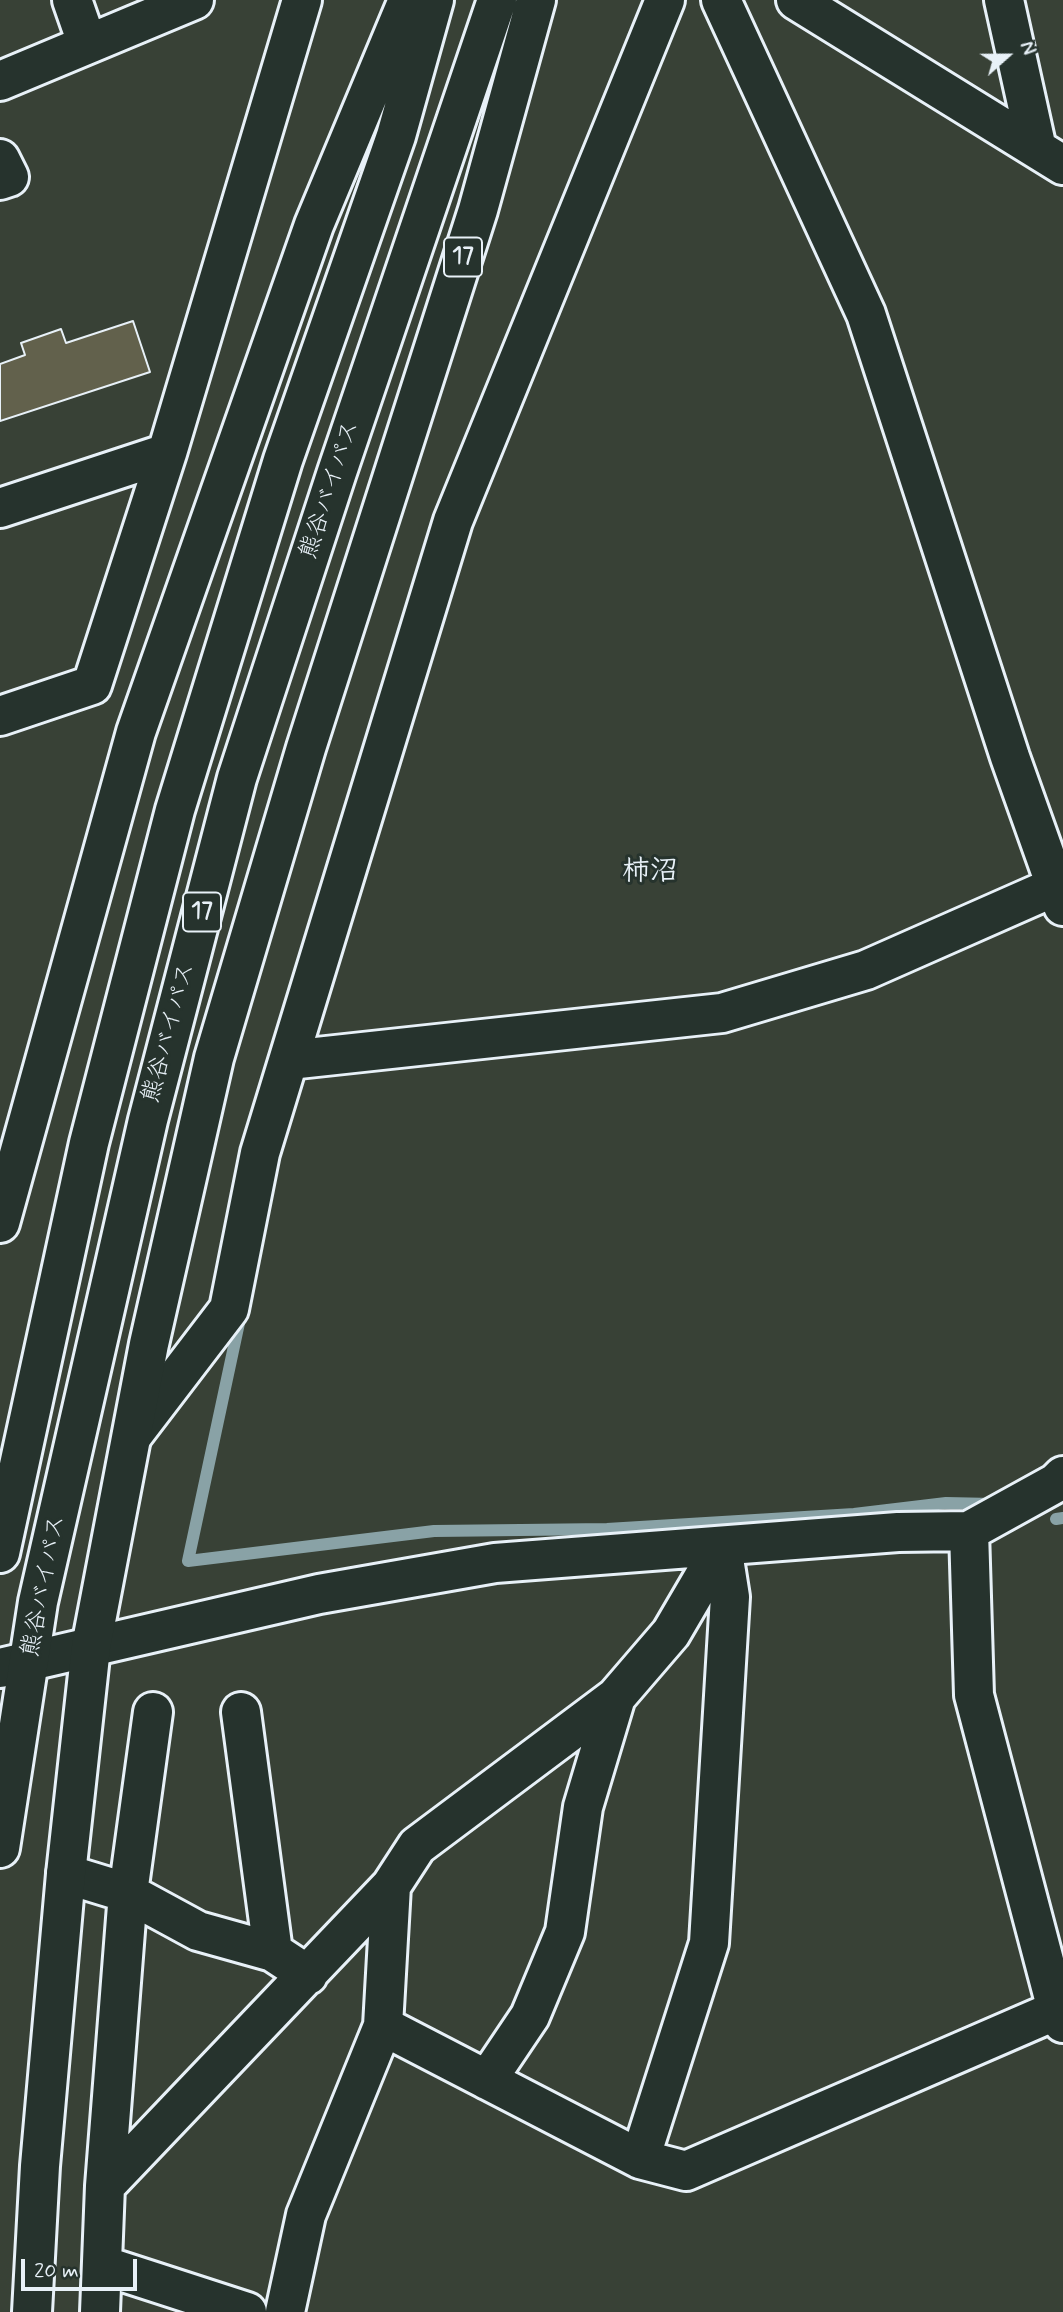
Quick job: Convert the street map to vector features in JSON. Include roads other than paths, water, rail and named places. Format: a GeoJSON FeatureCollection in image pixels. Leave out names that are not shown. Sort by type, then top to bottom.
{"type":"FeatureCollection","features":[{"type":"Feature","properties":{"kind":"main road"},"geometry":{"type":"LineString","coordinates":[[72,0],[87,43]]}},
{"type":"Feature","properties":{"kind":"main road"},"geometry":{"type":"LineString","coordinates":[[0,81],[194,0]]}},
{"type":"Feature","properties":{"kind":"main road"},"geometry":{"type":"LineString","coordinates":[[0,716],[92,685],[167,453],[302,0]]}},
{"type":"Feature","properties":{"kind":"main road"},"geometry":{"type":"LineString","coordinates":[[0,1223],[135,732],[314,225],[408,0]]}},
{"type":"Feature","properties":{"kind":"main road","name":"熊谷バイパス"},"geometry":{"type":"LineString","coordinates":[[0,1553],[89,1143],[175,810],[283,460],[396,136],[434,0]]}},
{"type":"Feature","properties":{"kind":"main road","name":"熊谷バイパス"},"geometry":{"type":"LineString","coordinates":[[0,1848],[15,1665],[38,1602],[145,1133],[237,778],[337,472],[497,0]]}},
{"type":"Feature","properties":{"kind":"main road","name":"17"},"geometry":{"type":"LineString","coordinates":[[32,2312],[40,2166],[66,1874],[91,1647],[149,1344],[214,1058],[306,748],[478,210],[536,0]]}},
{"type":"Feature","properties":{"kind":"main road"},"geometry":{"type":"LineString","coordinates":[[132,1436],[229,1309],[260,1153],[453,521],[665,0]]}},
{"type":"Feature","properties":{"kind":"main road"},"geometry":{"type":"LineString","coordinates":[[289,1060],[722,1013],[866,970],[1061,891],[1005,744],[866,314],[721,0]]}},
{"type":"Feature","properties":{"kind":"main road"},"geometry":{"type":"LineString","coordinates":[[796,0],[1056,160]]}},
{"type":"Feature","properties":{"kind":"main road"},"geometry":{"type":"LineString","coordinates":[[1004,0],[1056,160]]}},
{"type":"Feature","properties":{"kind":"main road"},"geometry":{"type":"LineString","coordinates":[[0,159],[9,177],[0,180]]}},
{"type":"Feature","properties":{"kind":"main road"},"geometry":{"type":"LineString","coordinates":[[0,508],[167,453]]}},
{"type":"Feature","properties":{"kind":"main road"},"geometry":{"type":"LineString","coordinates":[[15,1665],[319,1594],[495,1563],[898,1532],[969,1531],[1056,1483],[1063,1476]]}},
{"type":"Feature","properties":{"kind":"main road"},"geometry":{"type":"LineString","coordinates":[[383,2026],[640,2159],[686,2171],[1060,2016],[974,1695],[969,1531]]}},
{"type":"Feature","properties":{"kind":"main road"},"geometry":{"type":"LineString","coordinates":[[105,2186],[391,1886],[417,1846],[616,1696],[671,1633],[722,1546]]}},
{"type":"Feature","properties":{"kind":"main road"},"geometry":{"type":"LineString","coordinates":[[640,2159],[709,1942],[730,1597],[722,1546]]}},
{"type":"Feature","properties":{"kind":"main road"},"geometry":{"type":"LineString","coordinates":[[487,2080],[530,2015],[565,1932],[583,1807],[616,1696]]}},
{"type":"Feature","properties":{"kind":"main road"},"geometry":{"type":"LineString","coordinates":[[100,2312],[105,2186],[128,1893],[153,1712]]}},
{"type":"Feature","properties":{"kind":"main road"},"geometry":{"type":"LineString","coordinates":[[241,1712],[273,1952]]}},
{"type":"Feature","properties":{"kind":"main road"},"geometry":{"type":"LineString","coordinates":[[66,1874],[128,1893],[198,1931],[273,1952],[307,1975]]}},
{"type":"Feature","properties":{"kind":"main road"},"geometry":{"type":"LineString","coordinates":[[285,2312],[306,2215],[383,2026],[391,1886]]}},
{"type":"Feature","properties":{"kind":"main road"},"geometry":{"type":"LineString","coordinates":[[102,2266],[247,2312]]}},
{"type":"Feature","properties":{"kind":"waterway"},"geometry":{"type":"LineString","coordinates":[[239,1323],[188,1561],[434,1531],[607,1529],[854,1514],[946,1503],[993,1504]]}},
{"type":"Feature","properties":{"kind":"waterway"},"geometry":{"type":"LineString","coordinates":[[1056,1519],[1063,1518]]}},
{"type":"Feature","properties":{"kind":"district","name":"柿沼"},"geometry":{"type":"Point","coordinates":[650,873]}}]}
